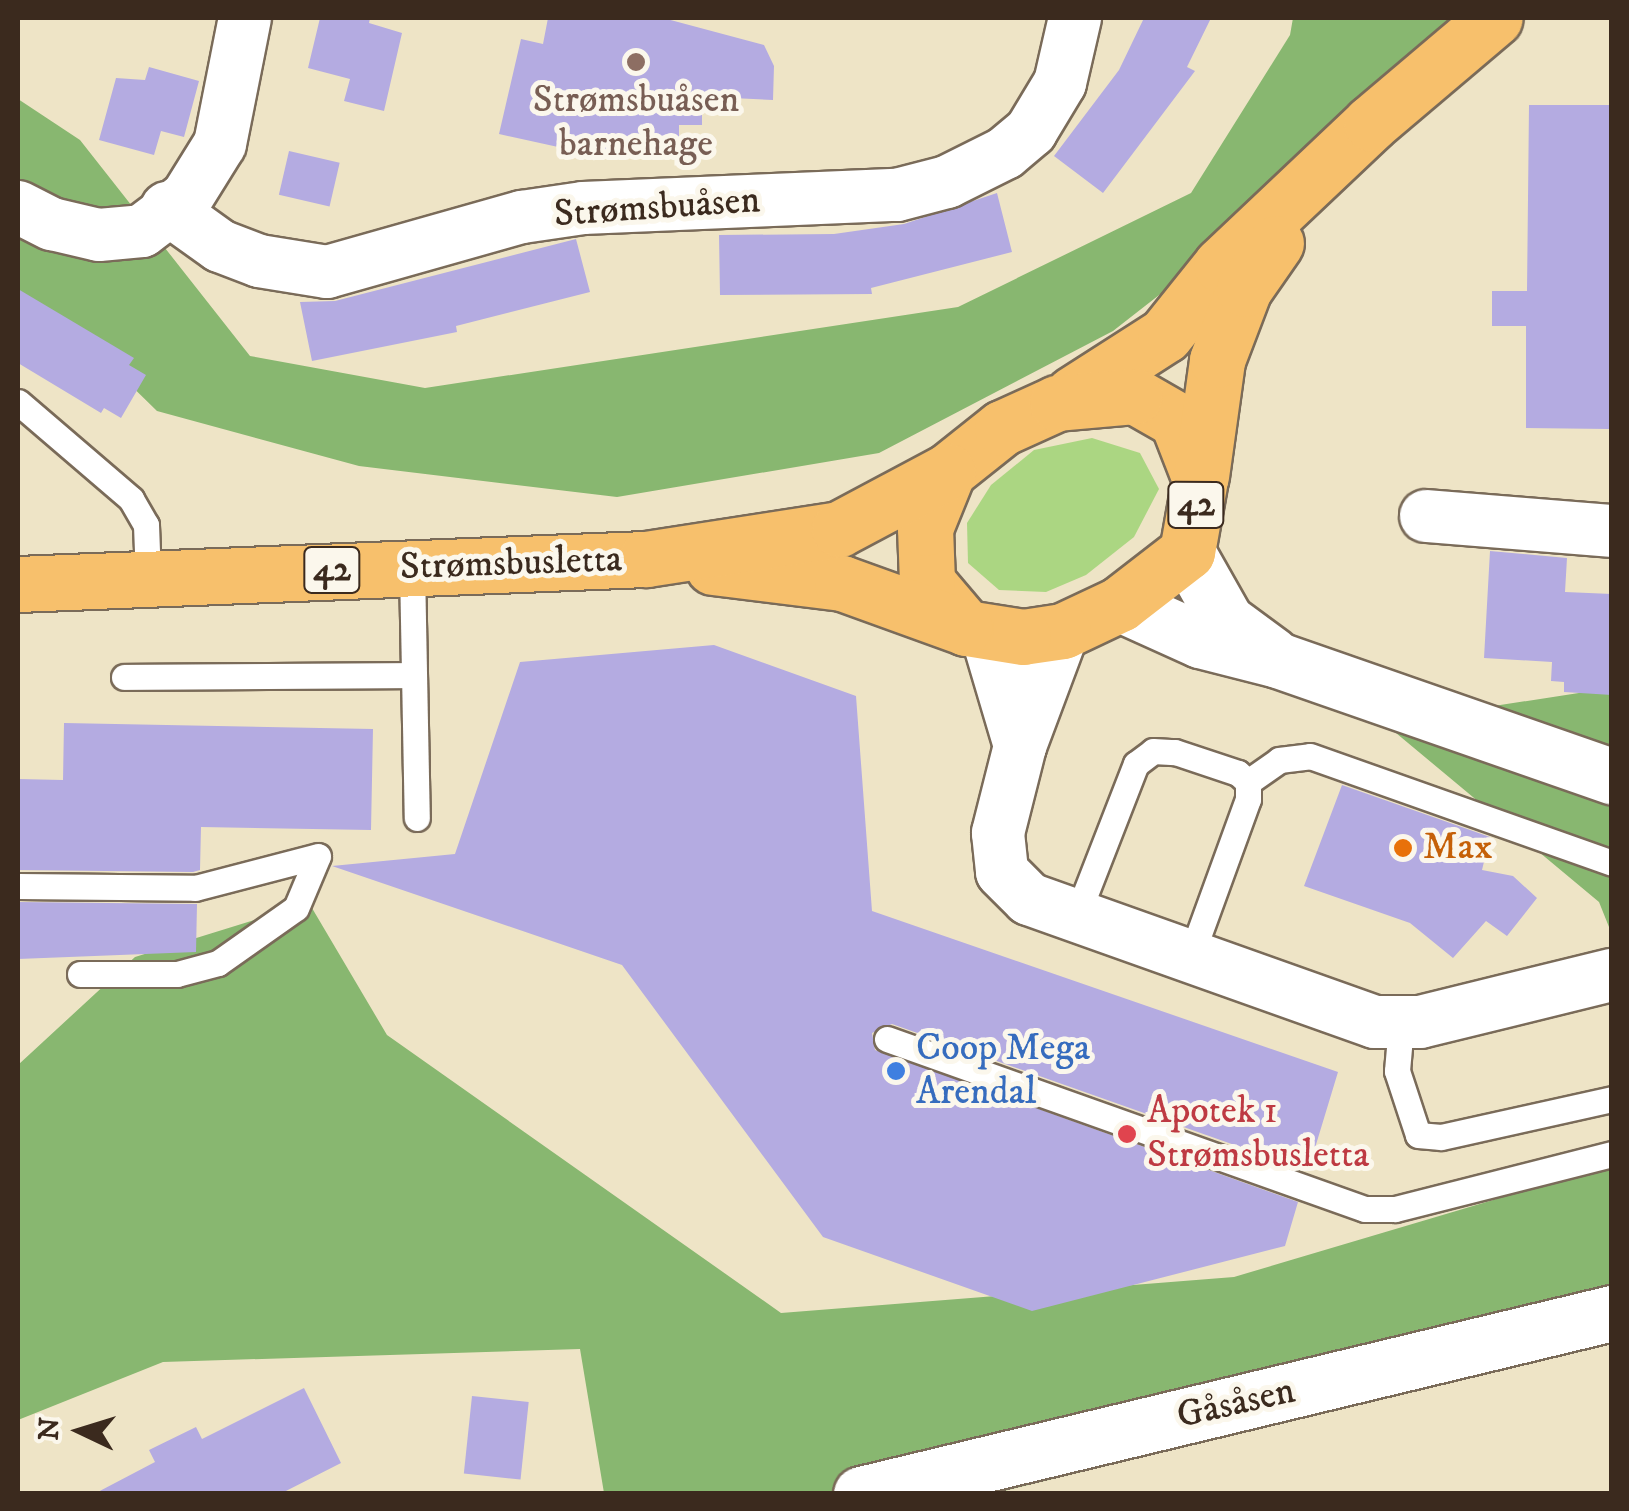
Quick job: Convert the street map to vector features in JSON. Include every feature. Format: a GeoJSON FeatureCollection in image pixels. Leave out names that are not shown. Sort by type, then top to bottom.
{"type":"FeatureCollection","features":[{"type":"Feature","properties":{"kind":"main road","name":"42"},"geometry":{"type":"LineString","coordinates":[[948,470],[1002,428],[1057,403],[1165,335],[1221,265],[1496,18]]}},
{"type":"Feature","properties":{"kind":"main road","name":"42"},"geometry":{"type":"LineString","coordinates":[[976,629],[1024,637],[1063,631],[1120,604],[1187,552],[1217,360],[1244,289],[1330,164]]}},
{"type":"Feature","properties":{"kind":"main road","name":"42"},"geometry":{"type":"LineString","coordinates":[[1057,403],[1136,396],[1177,420],[1200,480]]}},
{"type":"Feature","properties":{"kind":"main road","name":"Strømsbusletta"},"geometry":{"type":"LineString","coordinates":[[18,584],[646,559],[839,529],[948,470]]}},
{"type":"Feature","properties":{"kind":"main road"},"geometry":{"type":"LineString","coordinates":[[948,470],[925,528],[927,582],[976,629]]}},
{"type":"Feature","properties":{"kind":"main road","name":"Strømsbusletta"},"geometry":{"type":"LineString","coordinates":[[646,559],[842,582],[976,629]]}},
{"type":"Feature","properties":{"kind":"street"},"geometry":{"type":"LineString","coordinates":[[18,207],[52,224],[99,235],[142,231],[167,208],[187,197],[220,144],[245,18]]}},
{"type":"Feature","properties":{"kind":"street","name":"Strømsbuåsen"},"geometry":{"type":"LineString","coordinates":[[167,208],[220,246],[259,261],[327,272],[522,217],[583,208],[897,195],[947,182],[1005,153],[1030,131],[1060,83],[1075,18]]}},
{"type":"Feature","properties":{"kind":"street"},"geometry":{"type":"LineString","coordinates":[[1426,516],[1612,531]]}},
{"type":"Feature","properties":{"kind":"street"},"geometry":{"type":"LineString","coordinates":[[1187,552],[1226,621],[1278,660]]}},
{"type":"Feature","properties":{"kind":"street"},"geometry":{"type":"LineString","coordinates":[[1120,604],[1200,640],[1278,660],[1612,776]]}},
{"type":"Feature","properties":{"kind":"street"},"geometry":{"type":"LineString","coordinates":[[976,629],[1020,746]]}},
{"type":"Feature","properties":{"kind":"street"},"geometry":{"type":"LineString","coordinates":[[1063,631],[1020,746],[998,833],[1002,872],[1030,899],[1350,1016],[1401,1025],[1612,975]]}},
{"type":"Feature","properties":{"kind":"street","name":"Gåsåsen"},"geometry":{"type":"LineString","coordinates":[[861,1494],[1612,1313]]}},
{"type":"Feature","properties":{"kind":"lane"},"geometry":{"type":"LineString","coordinates":[[18,402],[130,499],[146,525],[148,576]]}},
{"type":"Feature","properties":{"kind":"lane"},"geometry":{"type":"LineString","coordinates":[[412,568],[418,818]]}},
{"type":"Feature","properties":{"kind":"lane"},"geometry":{"type":"LineString","coordinates":[[124,677],[412,674]]}},
{"type":"Feature","properties":{"kind":"lane"},"geometry":{"type":"LineString","coordinates":[[1077,915],[1136,764],[1152,751],[1174,752],[1248,782]]}},
{"type":"Feature","properties":{"kind":"lane"},"geometry":{"type":"LineString","coordinates":[[1248,782],[1279,760],[1310,756],[1612,863]]}},
{"type":"Feature","properties":{"kind":"lane"},"geometry":{"type":"LineString","coordinates":[[1191,956],[1248,799],[1248,782]]}},
{"type":"Feature","properties":{"kind":"lane"},"geometry":{"type":"LineString","coordinates":[[18,886],[195,888],[318,856],[296,908],[218,963],[177,974],[80,974]]}},
{"type":"Feature","properties":{"kind":"lane"},"geometry":{"type":"LineString","coordinates":[[1401,1025],[1398,1071],[1418,1135],[1441,1137],[1612,1099]]}},
{"type":"Feature","properties":{"kind":"lane"},"geometry":{"type":"LineString","coordinates":[[887,1039],[1365,1209],[1394,1210],[1612,1154]]}},
{"type":"Feature","properties":{"kind":"green space"},"geometry":{"type":"Polygon","coordinates":[[[1293,18],[1469,18],[1323,167],[1113,331],[879,453],[617,497],[359,466],[157,411],[112,367],[18,318],[18,99],[80,140],[250,356],[425,388],[958,307],[1191,193],[1290,35],[1293,18]]]}},
{"type":"Feature","properties":{"kind":"green space"},"geometry":{"type":"Polygon","coordinates":[[[1092,438],[1140,453],[1159,489],[1134,537],[1086,575],[1046,592],[999,590],[968,563],[967,523],[991,485],[1034,450],[1092,438]]]}},
{"type":"Feature","properties":{"kind":"green space"},"geometry":{"type":"Polygon","coordinates":[[[1611,688],[1611,932],[1599,902],[1384,723],[1611,688]]]}},
{"type":"Feature","properties":{"kind":"green space"},"geometry":{"type":"Polygon","coordinates":[[[309,903],[387,1035],[781,1313],[1234,1277],[1611,1165],[1611,1342],[996,1493],[604,1493],[580,1349],[163,1362],[18,1420],[18,1065],[135,957],[309,903]]]}},
{"type":"Feature","properties":{"kind":"building"},"geometry":{"type":"Polygon","coordinates":[[[320,18],[370,18],[369,23],[402,33],[384,111],[344,101],[350,79],[308,68],[320,18]]]}},
{"type":"Feature","properties":{"kind":"building"},"geometry":{"type":"Polygon","coordinates":[[[548,18],[663,18],[764,45],[774,66],[773,100],[732,98],[728,113],[702,112],[702,125],[679,125],[679,149],[591,149],[590,154],[499,134],[521,39],[543,44],[548,18]]]}},
{"type":"Feature","properties":{"kind":"building"},"geometry":{"type":"Polygon","coordinates":[[[1144,18],[1211,18],[1187,67],[1195,71],[1103,193],[1054,156],[1119,70],[1144,18]]]}},
{"type":"Feature","properties":{"kind":"building"},"geometry":{"type":"Polygon","coordinates":[[[149,67],[199,81],[184,137],[161,131],[154,155],[99,140],[116,78],[145,80],[149,67]]]}},
{"type":"Feature","properties":{"kind":"building"},"geometry":{"type":"Polygon","coordinates":[[[1529,105],[1612,105],[1609,429],[1526,428],[1526,326],[1492,326],[1492,291],[1527,291],[1529,105]]]}},
{"type":"Feature","properties":{"kind":"building"},"geometry":{"type":"Polygon","coordinates":[[[289,151],[340,163],[330,207],[279,195],[289,151]]]}},
{"type":"Feature","properties":{"kind":"building"},"geometry":{"type":"Polygon","coordinates":[[[997,193],[1012,252],[871,288],[872,294],[720,295],[719,235],[834,234],[904,224],[997,193]]]}},
{"type":"Feature","properties":{"kind":"building"},"geometry":{"type":"Polygon","coordinates":[[[576,239],[590,292],[456,326],[457,332],[312,361],[300,302],[335,301],[576,239]]]}},
{"type":"Feature","properties":{"kind":"building"},"geometry":{"type":"Polygon","coordinates":[[[18,289],[134,358],[129,365],[146,375],[121,418],[104,408],[101,413],[18,363],[18,289]]]}},
{"type":"Feature","properties":{"kind":"building"},"geometry":{"type":"Polygon","coordinates":[[[1490,551],[1567,558],[1565,592],[1612,594],[1612,695],[1564,692],[1564,682],[1551,681],[1552,662],[1484,658],[1490,551]]]}},
{"type":"Feature","properties":{"kind":"building"},"geometry":{"type":"Polygon","coordinates":[[[714,645],[856,696],[872,911],[1338,1072],[1308,1171],[892,1024],[872,1033],[875,1050],[1298,1202],[1285,1246],[1032,1311],[823,1237],[622,965],[332,866],[455,854],[520,662],[714,645]]]}},
{"type":"Feature","properties":{"kind":"building"},"geometry":{"type":"Polygon","coordinates":[[[64,723],[373,729],[371,830],[201,827],[200,870],[193,872],[18,870],[18,779],[63,780],[64,723]]]}},
{"type":"Feature","properties":{"kind":"building","name":"Max"},"geometry":{"type":"Polygon","coordinates":[[[1342,785],[1490,837],[1482,870],[1513,876],[1537,898],[1507,936],[1486,921],[1453,958],[1410,923],[1304,886],[1342,785]]]}},
{"type":"Feature","properties":{"kind":"building"},"geometry":{"type":"Polygon","coordinates":[[[18,902],[197,904],[196,952],[18,959],[18,902]]]}},
{"type":"Feature","properties":{"kind":"building"},"geometry":{"type":"Polygon","coordinates":[[[304,1388],[341,1463],[280,1494],[94,1494],[155,1462],[149,1450],[196,1427],[202,1439],[304,1388]]]}},
{"type":"Feature","properties":{"kind":"building"},"geometry":{"type":"Polygon","coordinates":[[[472,1396],[529,1402],[521,1480],[464,1474],[472,1396]]]}},
{"type":"Feature","properties":{"kind":"place","name":"Strømsbuåsen barnehage"},"geometry":{"type":"Point","coordinates":[636,62]}},
{"type":"Feature","properties":{"kind":"place","name":"Max"},"geometry":{"type":"Point","coordinates":[1403,848]}},
{"type":"Feature","properties":{"kind":"place","name":"Coop Mega Arendal"},"geometry":{"type":"Point","coordinates":[896,1071]}},
{"type":"Feature","properties":{"kind":"place","name":"Apotek 1 Strømsbusletta"},"geometry":{"type":"Point","coordinates":[1127,1134]}}]}
